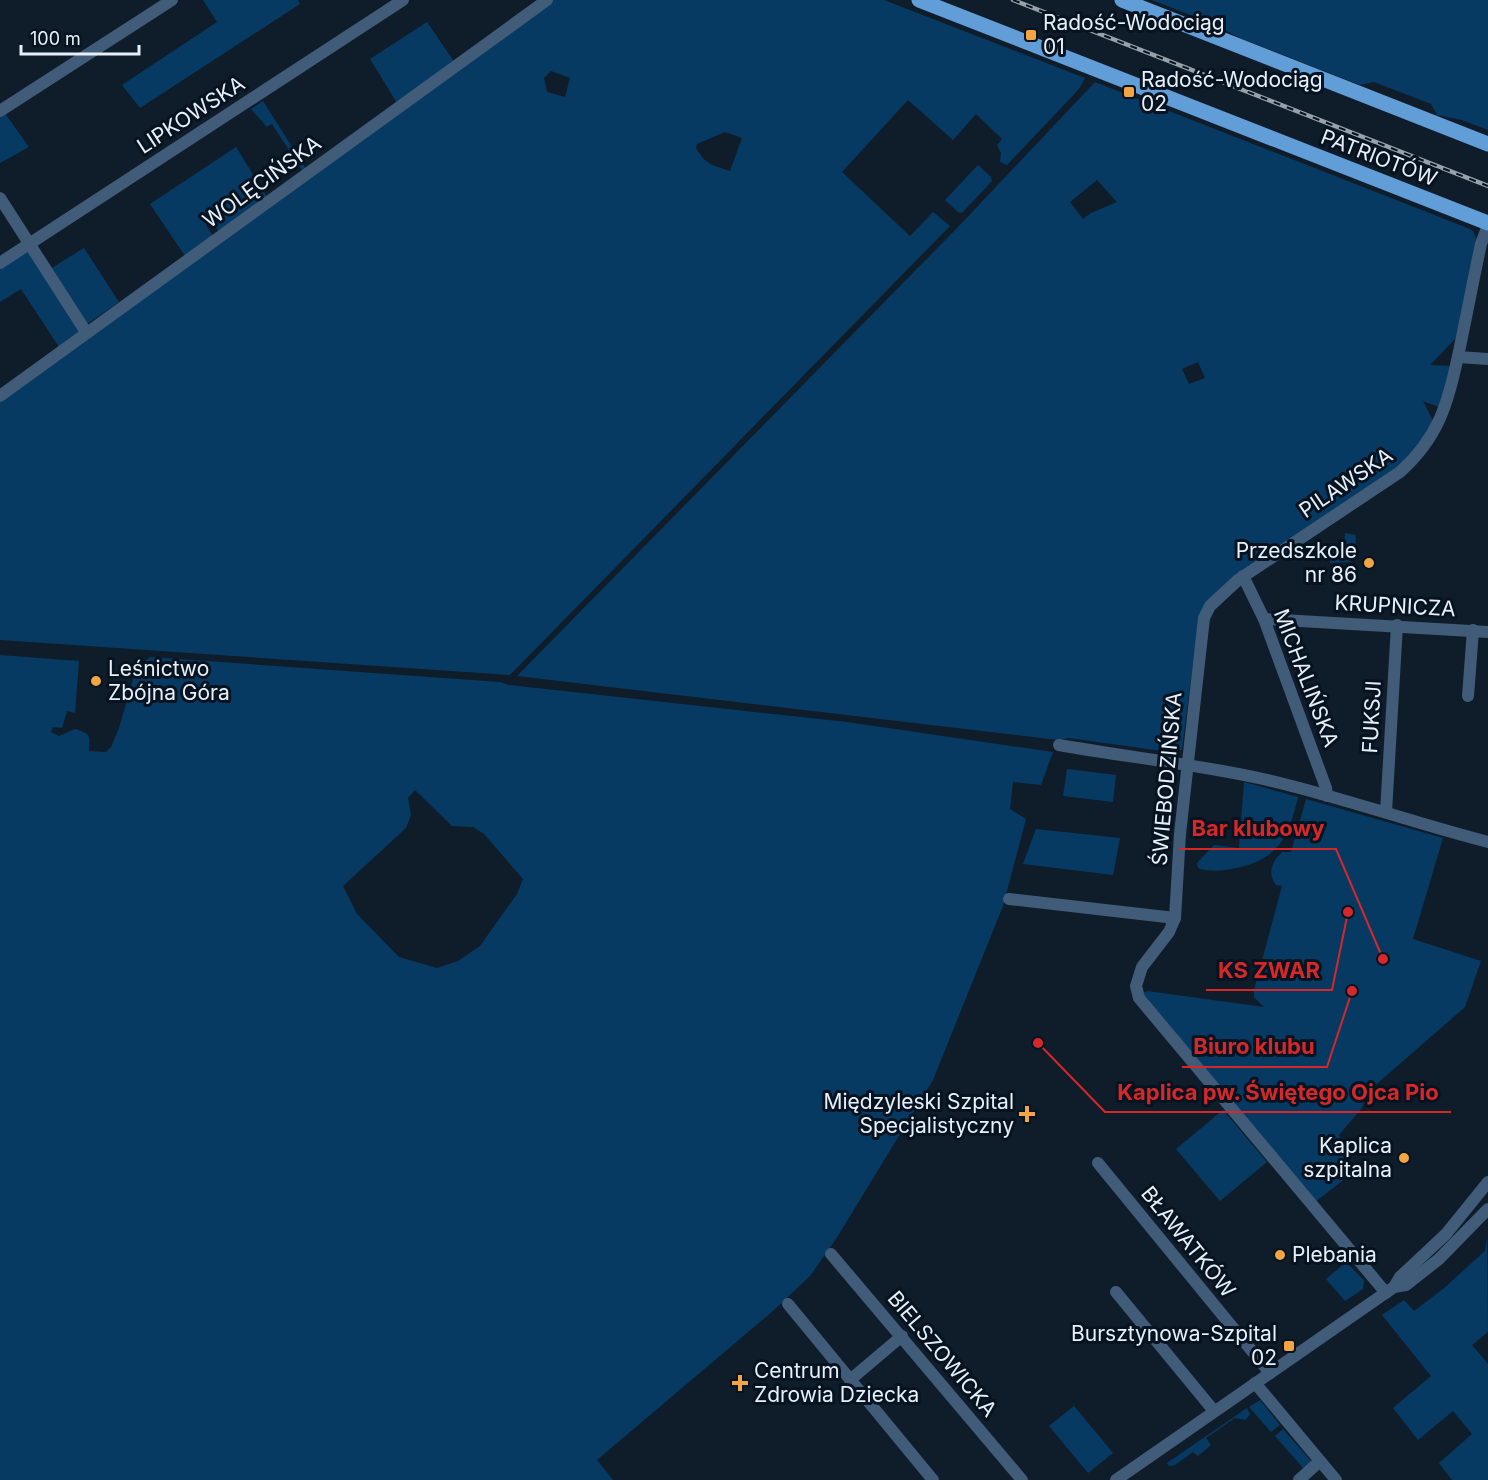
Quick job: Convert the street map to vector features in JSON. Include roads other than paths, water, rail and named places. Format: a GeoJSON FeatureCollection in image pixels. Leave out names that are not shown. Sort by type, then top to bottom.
{"type":"FeatureCollection","features":[{"type":"Feature","properties":{"kind":"main road","name":"PATRIOTÓW"},"geometry":{"type":"LineString","coordinates":[[919,0],[1488,224]]}},
{"type":"Feature","properties":{"kind":"main road"},"geometry":{"type":"LineString","coordinates":[[1130,2],[1488,144]]}},
{"type":"Feature","properties":{"kind":"street"},"geometry":{"type":"LineString","coordinates":[[0,111],[172,0]]}},
{"type":"Feature","properties":{"kind":"street","name":"LIPKOWSKA"},"geometry":{"type":"LineString","coordinates":[[0,263],[404,0]]}},
{"type":"Feature","properties":{"kind":"street","name":"WOLĘCIŃSKA"},"geometry":{"type":"LineString","coordinates":[[0,396],[547,0]]}},
{"type":"Feature","properties":{"kind":"street"},"geometry":{"type":"LineString","coordinates":[[0,198],[86,332]]}},
{"type":"Feature","properties":{"kind":"street","name":"PILAWSKA"},"geometry":{"type":"LineString","coordinates":[[1244,576],[1381,487],[1409,464],[1429,439],[1440,420],[1453,383],[1481,244],[1488,224]]}},
{"type":"Feature","properties":{"kind":"street"},"geometry":{"type":"LineString","coordinates":[[1458,357],[1488,359]]}},
{"type":"Feature","properties":{"kind":"street","name":"MICHALIŃSKA"},"geometry":{"type":"LineString","coordinates":[[1244,576],[1264,619],[1327,796]]}},
{"type":"Feature","properties":{"kind":"street","name":"ŚWIEBODZIŃSKA"},"geometry":{"type":"LineString","coordinates":[[1244,576],[1222,593],[1205,613],[1180,834],[1175,918],[1169,932],[1142,967],[1136,982],[1136,990],[1139,998],[1179,1046],[1390,1290]]}},
{"type":"Feature","properties":{"kind":"street","name":"KRUPNICZA"},"geometry":{"type":"LineString","coordinates":[[1264,619],[1488,632]]}},
{"type":"Feature","properties":{"kind":"street","name":"FUKSJI"},"geometry":{"type":"LineString","coordinates":[[1386,812],[1397,625]]}},
{"type":"Feature","properties":{"kind":"street"},"geometry":{"type":"LineString","coordinates":[[1468,696],[1473,630]]}},
{"type":"Feature","properties":{"kind":"street"},"geometry":{"type":"LineString","coordinates":[[1059,745],[1187,764],[1264,780],[1488,842]]}},
{"type":"Feature","properties":{"kind":"street"},"geometry":{"type":"LineString","coordinates":[[1010,899],[1175,918]]}},
{"type":"Feature","properties":{"kind":"street","name":"BŁAWATKÓW"},"geometry":{"type":"LineString","coordinates":[[1098,1163],[1270,1373]]}},
{"type":"Feature","properties":{"kind":"street"},"geometry":{"type":"LineString","coordinates":[[1390,1290],[1400,1277],[1446,1234],[1488,1182]]}},
{"type":"Feature","properties":{"kind":"street"},"geometry":{"type":"LineString","coordinates":[[1116,1480],[1390,1290],[1406,1285],[1439,1259],[1488,1209]]}},
{"type":"Feature","properties":{"kind":"street","name":"BIELSZOWICKA"},"geometry":{"type":"LineString","coordinates":[[831,1254],[1022,1480]]}},
{"type":"Feature","properties":{"kind":"street"},"geometry":{"type":"LineString","coordinates":[[1116,1292],[1214,1411]]}},
{"type":"Feature","properties":{"kind":"street"},"geometry":{"type":"LineString","coordinates":[[788,1304],[933,1480]]}},
{"type":"Feature","properties":{"kind":"street"},"geometry":{"type":"LineString","coordinates":[[850,1380],[902,1336]]}},
{"type":"Feature","properties":{"kind":"street"},"geometry":{"type":"LineString","coordinates":[[1255,1383],[1336,1480]]}},
{"type":"Feature","properties":{"kind":"street"},"geometry":{"type":"LineString","coordinates":[[1299,1480],[1320,1461]]}},
{"type":"Feature","properties":{"kind":"railway"},"geometry":{"type":"LineString","coordinates":[[1013,0],[1488,186]]}},
{"type":"Feature","properties":{"kind":"place","name":"Radość-Wodociąg 01"},"geometry":{"type":"Point","coordinates":[1031,35]}},
{"type":"Feature","properties":{"kind":"place","name":"Radość-Wodociąg 02"},"geometry":{"type":"Point","coordinates":[1129,92]}},
{"type":"Feature","properties":{"kind":"place","name":"Przedszkole nr 86"},"geometry":{"type":"Point","coordinates":[1369,563]}},
{"type":"Feature","properties":{"kind":"place","name":"Leśnictwo Zbójna Góra"},"geometry":{"type":"Point","coordinates":[96,681]}},
{"type":"Feature","properties":{"kind":"place","name":"KS ZWAR"},"geometry":{"type":"Point","coordinates":[1348,912]}},
{"type":"Feature","properties":{"kind":"place","name":"Bar klubowy"},"geometry":{"type":"Point","coordinates":[1383,959]}},
{"type":"Feature","properties":{"kind":"place","name":"Biuro klubu"},"geometry":{"type":"Point","coordinates":[1352,991]}},
{"type":"Feature","properties":{"kind":"place","name":"Kaplica pw. Świętego Ojca Pio"},"geometry":{"type":"Point","coordinates":[1038,1043]}},
{"type":"Feature","properties":{"kind":"place","name":"Międzyleski Szpital Specjalistyczny"},"geometry":{"type":"Point","coordinates":[1027,1114]}},
{"type":"Feature","properties":{"kind":"place","name":"Kaplica szpitalna"},"geometry":{"type":"Point","coordinates":[1404,1158]}},
{"type":"Feature","properties":{"kind":"place","name":"Plebania"},"geometry":{"type":"Point","coordinates":[1280,1255]}},
{"type":"Feature","properties":{"kind":"place","name":"Bursztynowa-Szpital 02"},"geometry":{"type":"Point","coordinates":[1289,1346]}},
{"type":"Feature","properties":{"kind":"place","name":"Centrum Zdrowia Dziecka"},"geometry":{"type":"Point","coordinates":[740,1383]}}]}
